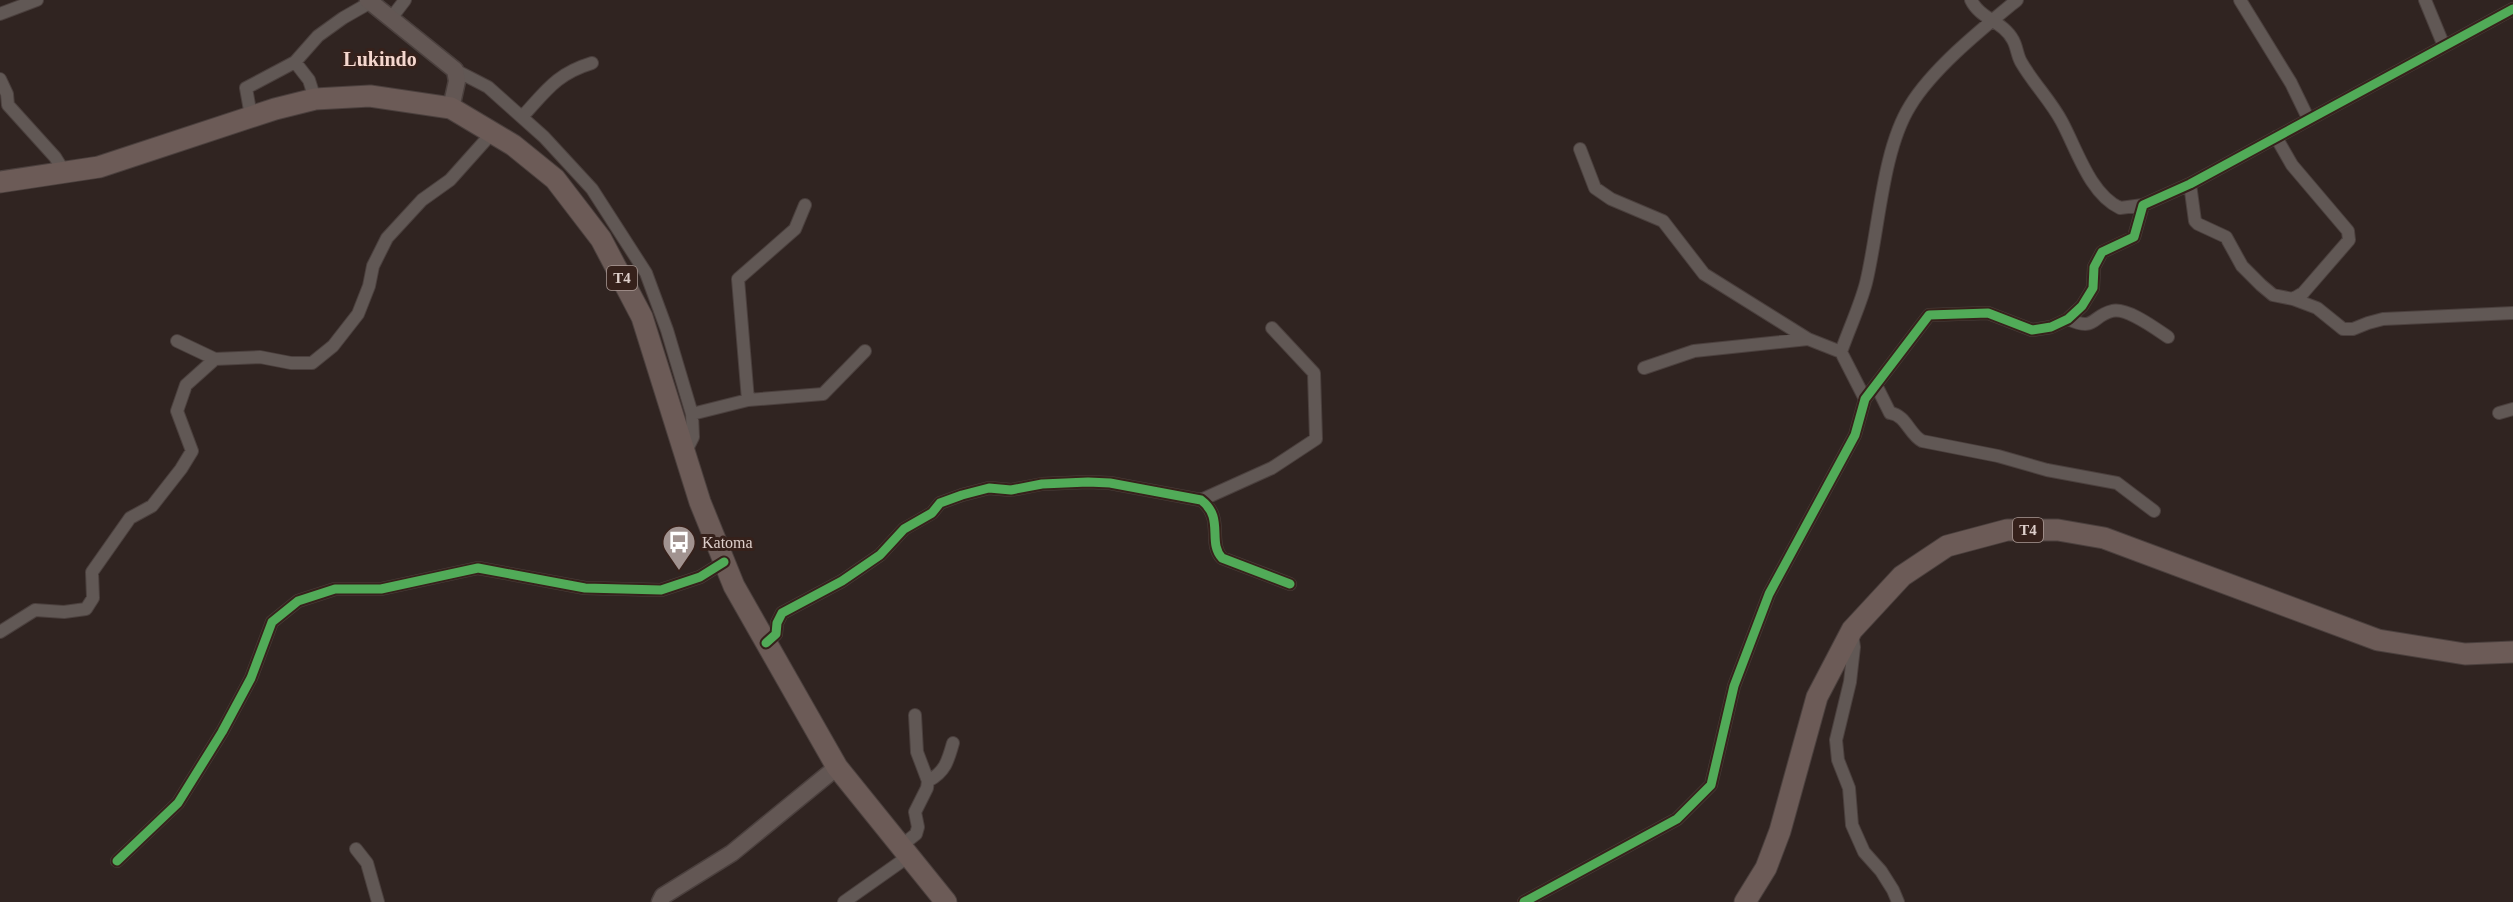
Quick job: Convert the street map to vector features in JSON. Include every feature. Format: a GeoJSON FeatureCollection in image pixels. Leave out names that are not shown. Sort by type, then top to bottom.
{"type":"FeatureCollection","features":[{"type":"Feature","properties":{"kind":"highway","name":"T4"},"geometry":{"type":"LineString","coordinates":[[0,182],[99,166],[315,99],[370,96],[452,108],[513,145],[555,179],[601,239],[642,317],[700,502],[734,586],[837,767],[946,902]]}},
{"type":"Feature","properties":{"kind":"highway","name":"T4"},"geometry":{"type":"LineString","coordinates":[[1745,902],[1766,868],[1780,831],[1817,697],[1852,630],[1902,576],[1947,546],[2007,530],[2058,530],[2104,538],[2378,640],[2465,654],[2513,652]]}},
{"type":"Feature","properties":{"kind":"street"},"geometry":{"type":"LineString","coordinates":[[0,14],[37,0]]}},
{"type":"Feature","properties":{"kind":"street"},"geometry":{"type":"LineString","coordinates":[[392,17],[405,0]]}},
{"type":"Feature","properties":{"kind":"street"},"geometry":{"type":"LineString","coordinates":[[1971,0],[1980,13],[1994,19],[2013,39],[2020,61],[2052,104],[2072,146],[2101,194],[2120,208],[2143,205],[2190,184],[2308,118],[2513,9]]}},
{"type":"Feature","properties":{"kind":"street"},"geometry":{"type":"LineString","coordinates":[[1841,352],[1866,285],[1892,146],[1909,106],[1940,70],[2017,0]]}},
{"type":"Feature","properties":{"kind":"street"},"geometry":{"type":"LineString","coordinates":[[2240,0],[2291,83],[2308,118]]}},
{"type":"Feature","properties":{"kind":"street"},"geometry":{"type":"LineString","coordinates":[[2425,0],[2444,46]]}},
{"type":"Feature","properties":{"kind":"street"},"geometry":{"type":"LineString","coordinates":[[251,117],[246,88],[295,62],[318,36],[370,1],[455,70],[488,87],[544,137],[592,189],[646,273],[667,330],[692,414],[693,438],[685,453]]}},
{"type":"Feature","properties":{"kind":"street"},"geometry":{"type":"LineString","coordinates":[[295,62],[309,80],[315,99]]}},
{"type":"Feature","properties":{"kind":"street"},"geometry":{"type":"LineString","coordinates":[[522,117],[550,85],[574,69],[592,63]]}},
{"type":"Feature","properties":{"kind":"street"},"geometry":{"type":"LineString","coordinates":[[452,108],[457,81],[455,70]]}},
{"type":"Feature","properties":{"kind":"street"},"geometry":{"type":"LineString","coordinates":[[0,80],[7,94],[9,105],[55,157],[65,173]]}},
{"type":"Feature","properties":{"kind":"street"},"geometry":{"type":"LineString","coordinates":[[177,340],[215,359],[260,357],[291,363],[312,363],[333,346],[358,314],[369,286],[373,266],[387,238],[422,200],[450,180],[492,133]]}},
{"type":"Feature","properties":{"kind":"street"},"geometry":{"type":"LineString","coordinates":[[2276,137],[2292,165],[2348,231],[2349,240],[2303,293],[2293,299]]}},
{"type":"Feature","properties":{"kind":"street"},"geometry":{"type":"LineString","coordinates":[[1580,149],[1595,188],[1611,200],[1663,221],[1704,274],[1808,339],[1841,352],[1865,399]]}},
{"type":"Feature","properties":{"kind":"street"},"geometry":{"type":"LineString","coordinates":[[2190,184],[2198,224],[2226,237],[2242,266],[2261,285],[2273,295],[2293,299],[2317,308],[2343,329],[2353,329],[2384,319],[2513,313]]}},
{"type":"Feature","properties":{"kind":"street"},"geometry":{"type":"LineString","coordinates":[[748,400],[738,279],[795,229],[805,205]]}},
{"type":"Feature","properties":{"kind":"street"},"geometry":{"type":"LineString","coordinates":[[1524,902],[1677,819],[1711,785],[1734,686],[1768,594],[1855,435],[1865,399],[1929,315],[1988,313],[2032,330],[2051,327],[2068,319],[2082,306],[2093,288],[2094,267],[2102,252],[2134,237],[2143,205]]}},
{"type":"Feature","properties":{"kind":"street"},"geometry":{"type":"LineString","coordinates":[[2068,319],[2080,324],[2089,324],[2112,311],[2120,311],[2139,318],[2168,337]]}},
{"type":"Feature","properties":{"kind":"street"},"geometry":{"type":"LineString","coordinates":[[1201,500],[1272,468],[1316,439],[1314,374],[1272,328]]}},
{"type":"Feature","properties":{"kind":"street"},"geometry":{"type":"LineString","coordinates":[[1644,368],[1694,351],[1808,339]]}},
{"type":"Feature","properties":{"kind":"street"},"geometry":{"type":"LineString","coordinates":[[692,414],[748,400],[823,394],[865,351]]}},
{"type":"Feature","properties":{"kind":"street"},"geometry":{"type":"LineString","coordinates":[[0,632],[35,610],[64,612],[86,609],[93,598],[92,572],[130,518],[152,506],[192,451],[177,411],[186,385],[215,359]]}},
{"type":"Feature","properties":{"kind":"street"},"geometry":{"type":"LineString","coordinates":[[1876,386],[1890,413],[1898,415],[1915,437],[1922,441],[1998,456],[2047,470],[2117,483],[2154,511]]}},
{"type":"Feature","properties":{"kind":"street"},"geometry":{"type":"LineString","coordinates":[[2499,413],[2513,409]]}},
{"type":"Feature","properties":{"kind":"street"},"geometry":{"type":"LineString","coordinates":[[766,643],[776,634],[777,623],[782,613],[842,580],[880,555],[904,529],[932,513],[940,503],[989,488],[1011,490],[1042,484],[1110,483],[1201,500],[1214,517],[1216,548],[1222,558],[1290,584]]}},
{"type":"Feature","properties":{"kind":"street"},"geometry":{"type":"LineString","coordinates":[[117,861],[178,803],[251,678],[272,622],[298,601],[335,589],[381,589],[478,568],[585,588],[661,590],[700,577],[724,562]]}},
{"type":"Feature","properties":{"kind":"street"},"geometry":{"type":"LineString","coordinates":[[1852,630],[1854,646],[1850,682],[1836,740],[1838,760],[1849,788],[1852,825],[1864,852],[1881,871],[1898,902]]}},
{"type":"Feature","properties":{"kind":"street"},"geometry":{"type":"LineString","coordinates":[[844,902],[905,851],[916,834],[918,827],[915,812],[928,782],[916,752],[915,715]]}},
{"type":"Feature","properties":{"kind":"street"},"geometry":{"type":"LineString","coordinates":[[928,782],[947,766],[954,743]]}},
{"type":"Feature","properties":{"kind":"street"},"geometry":{"type":"LineString","coordinates":[[660,902],[663,896],[732,853],[837,767]]}},
{"type":"Feature","properties":{"kind":"street"},"geometry":{"type":"LineString","coordinates":[[356,849],[367,863],[378,902]]}},
{"type":"Feature","properties":{"kind":"cycle path"},"geometry":{"type":"LineString","coordinates":[[1524,902],[1677,819],[1711,785],[1734,686],[1769,594],[1855,435],[1865,399],[1929,315],[1988,313],[2032,330],[2051,327],[2068,319],[2082,306],[2093,288],[2094,267],[2102,252],[2134,237],[2143,205],[2190,184],[2513,9]]}},
{"type":"Feature","properties":{"kind":"cycle path"},"geometry":{"type":"LineString","coordinates":[[766,643],[776,634],[777,623],[782,613],[842,581],[880,555],[904,529],[932,513],[940,503],[989,488],[1011,490],[1042,484],[1110,483],[1201,500],[1212,514],[1216,545],[1222,558],[1290,584]]}},
{"type":"Feature","properties":{"kind":"cycle path"},"geometry":{"type":"LineString","coordinates":[[117,861],[178,803],[222,732],[251,678],[272,622],[298,601],[335,589],[381,589],[478,568],[585,588],[661,590],[700,577],[724,562]]}},
{"type":"Feature","properties":{"kind":"place","name":"Katoma"},"geometry":{"type":"Point","coordinates":[679,571]}},
{"type":"Feature","properties":{"kind":"district","name":"Lukindo"},"geometry":{"type":"Point","coordinates":[380,59]}}]}
